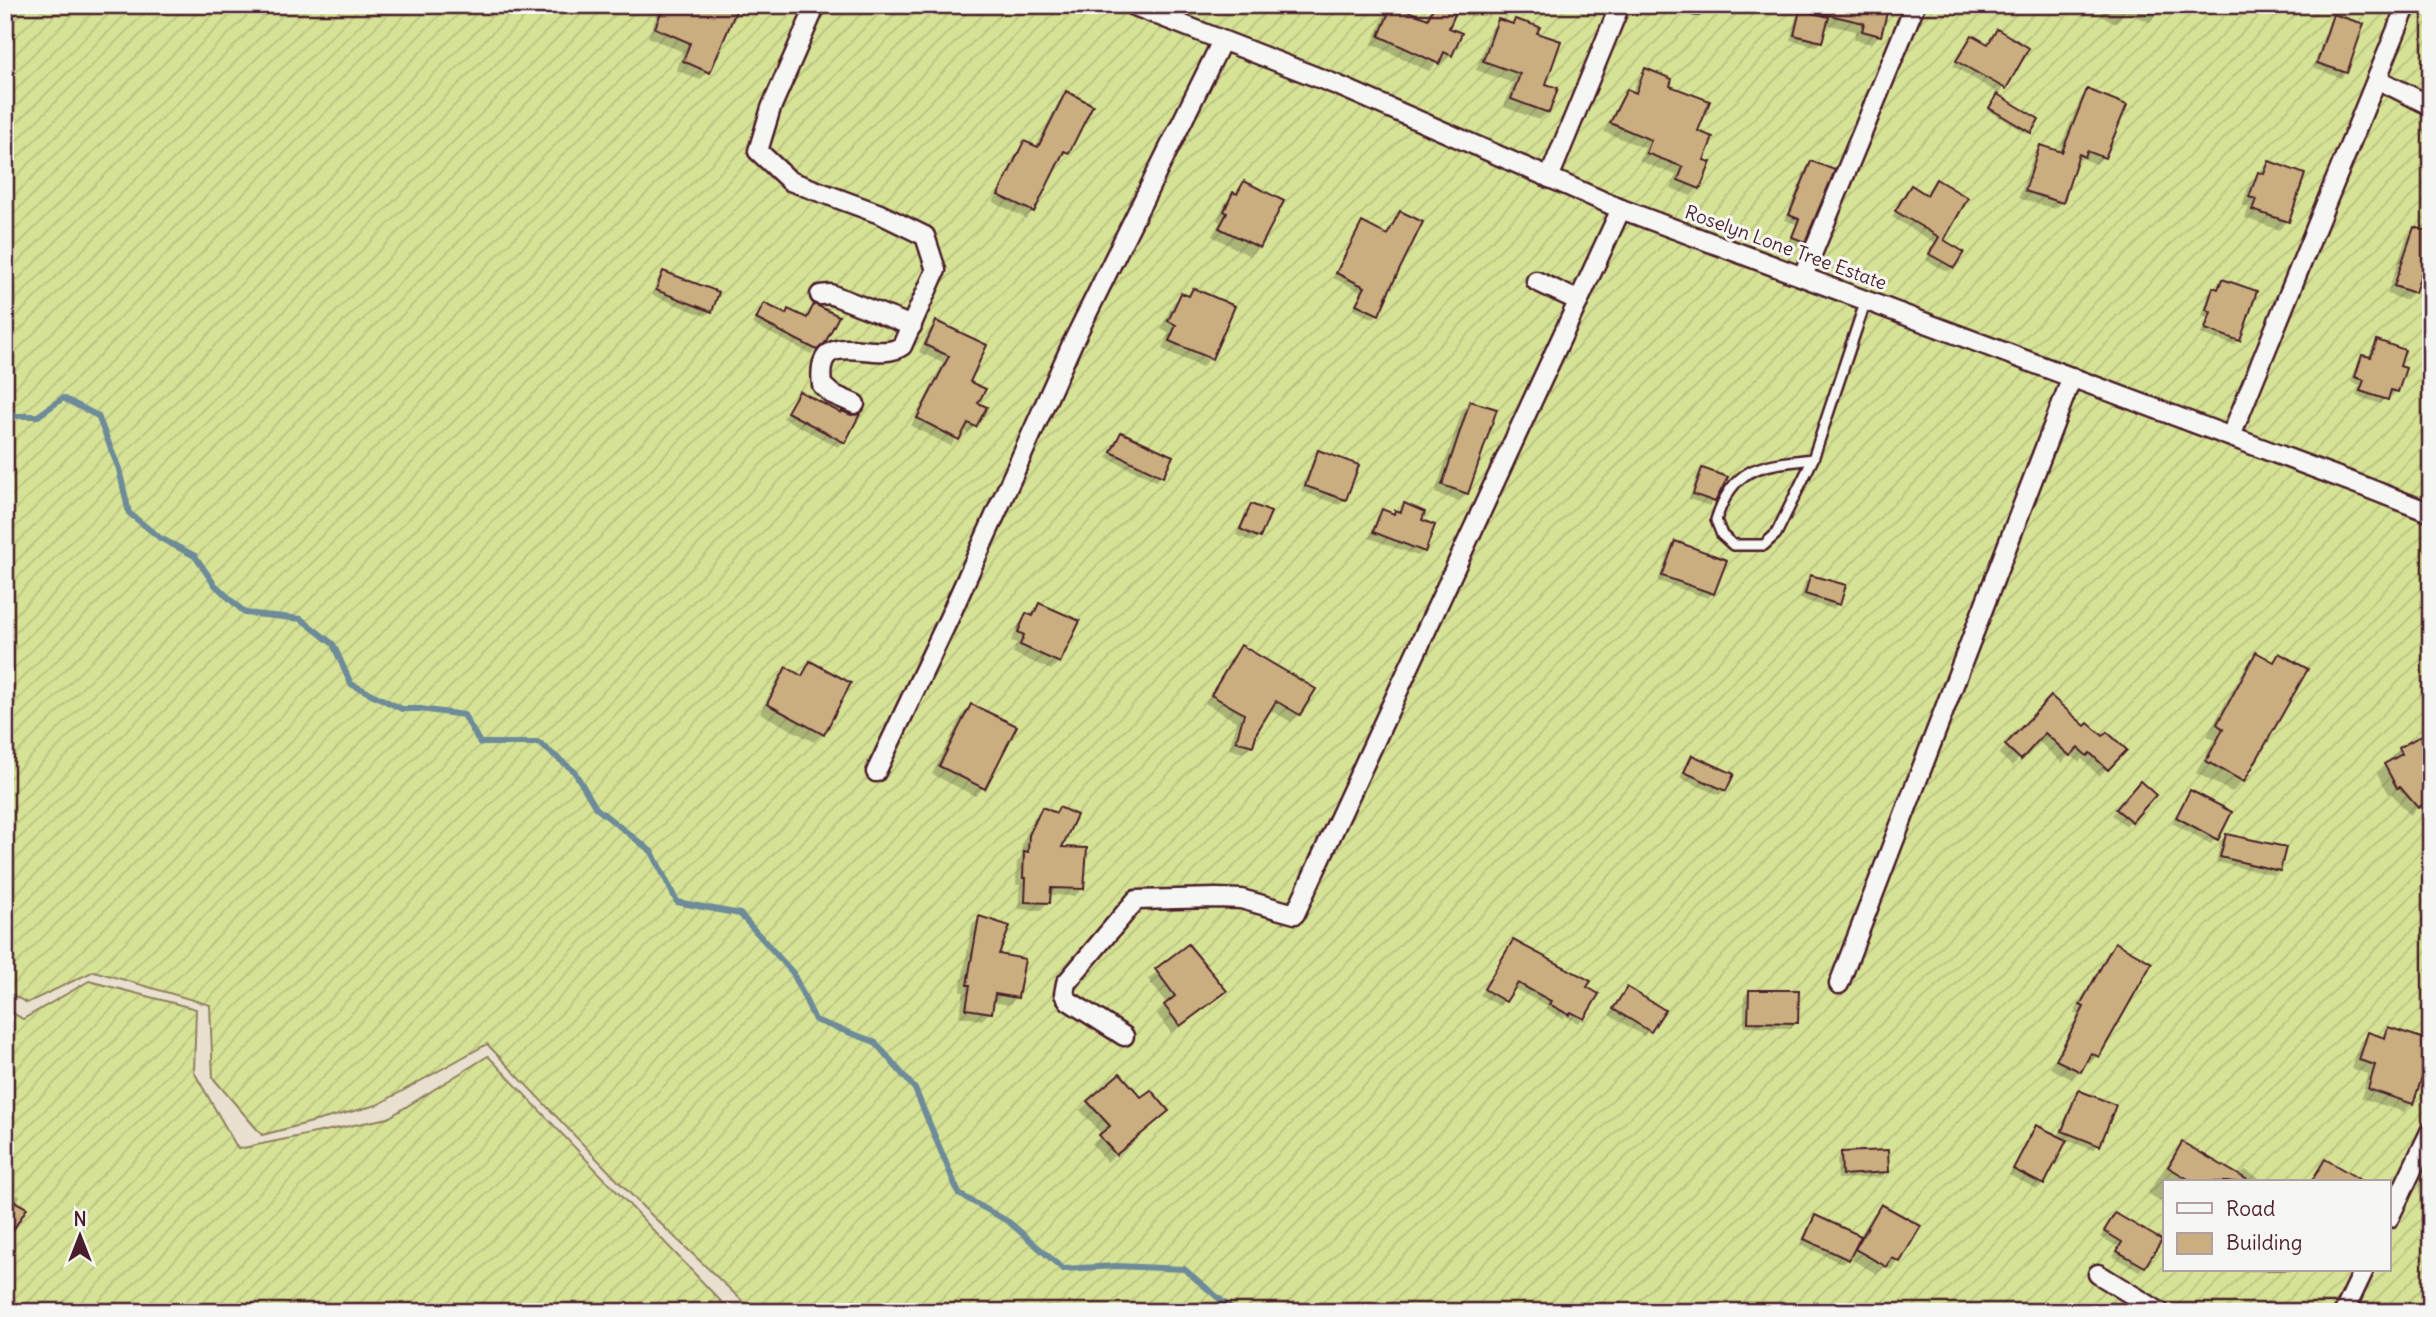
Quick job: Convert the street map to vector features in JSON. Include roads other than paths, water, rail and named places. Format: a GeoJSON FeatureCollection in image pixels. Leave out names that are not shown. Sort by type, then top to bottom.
{"type":"FeatureCollection","features":[{"type":"Feature","properties":{"kind":"street"},"geometry":{"type":"LineString","coordinates":[[816,5],[771,108],[758,151],[790,181],[880,214],[925,236],[936,270],[902,346],[897,349],[841,349],[830,352],[822,359],[822,385],[832,394],[855,404]]}},
{"type":"Feature","properties":{"kind":"street","name":"Roselyn Lone Tree Estate"},"geometry":{"type":"LineString","coordinates":[[1132,5],[1337,85],[1621,209],[2431,513]]}},
{"type":"Feature","properties":{"kind":"street"},"geometry":{"type":"LineString","coordinates":[[1549,178],[1620,5]]}},
{"type":"Feature","properties":{"kind":"street"},"geometry":{"type":"LineString","coordinates":[[1803,276],[1915,5]]}},
{"type":"Feature","properties":{"kind":"street"},"geometry":{"type":"LineString","coordinates":[[2231,436],[2406,7]]}},
{"type":"Feature","properties":{"kind":"street"},"geometry":{"type":"LineString","coordinates":[[876,772],[954,607],[1072,344],[1222,41]]}},
{"type":"Feature","properties":{"kind":"street"},"geometry":{"type":"LineString","coordinates":[[2376,79],[2431,106]]}},
{"type":"Feature","properties":{"kind":"street"},"geometry":{"type":"LineString","coordinates":[[1124,1036],[1064,994],[1066,984],[1136,900],[1241,899],[1295,914],[1621,209]]}},
{"type":"Feature","properties":{"kind":"street"},"geometry":{"type":"LineString","coordinates":[[1536,281],[1579,301]]}},
{"type":"Feature","properties":{"kind":"street"},"geometry":{"type":"LineString","coordinates":[[820,295],[830,294],[912,326]]}},
{"type":"Feature","properties":{"kind":"street"},"geometry":{"type":"LineString","coordinates":[[1839,984],[2072,377]]}},
{"type":"Feature","properties":{"kind":"street"},"geometry":{"type":"LineString","coordinates":[[2390,1216],[2431,1130]]}},
{"type":"Feature","properties":{"kind":"street"},"geometry":{"type":"LineString","coordinates":[[2344,1312],[2363,1272]]}},
{"type":"Feature","properties":{"kind":"street"},"geometry":{"type":"LineString","coordinates":[[2098,1274],[2160,1312]]}},
{"type":"Feature","properties":{"kind":"lane"},"geometry":{"type":"LineString","coordinates":[[1813,459],[1766,466],[1745,474],[1732,485],[1721,504],[1716,520],[1723,535],[1733,545],[1764,545],[1776,534],[1813,459],[1866,300]]}},
{"type":"Feature","properties":{"kind":"waterway"},"geometry":{"type":"LineString","coordinates":[[5,416],[38,416],[63,398],[98,416],[119,469],[129,513],[160,538],[195,556],[214,584],[245,613],[301,619],[333,644],[351,684],[402,709],[464,715],[480,743],[539,743],[574,771],[596,808],[652,852],[677,902],[740,914],[793,973],[815,1020],[875,1042],[915,1089],[959,1194],[1009,1222],[1063,1269],[1116,1266],[1184,1269],[1235,1312]]}}]}
